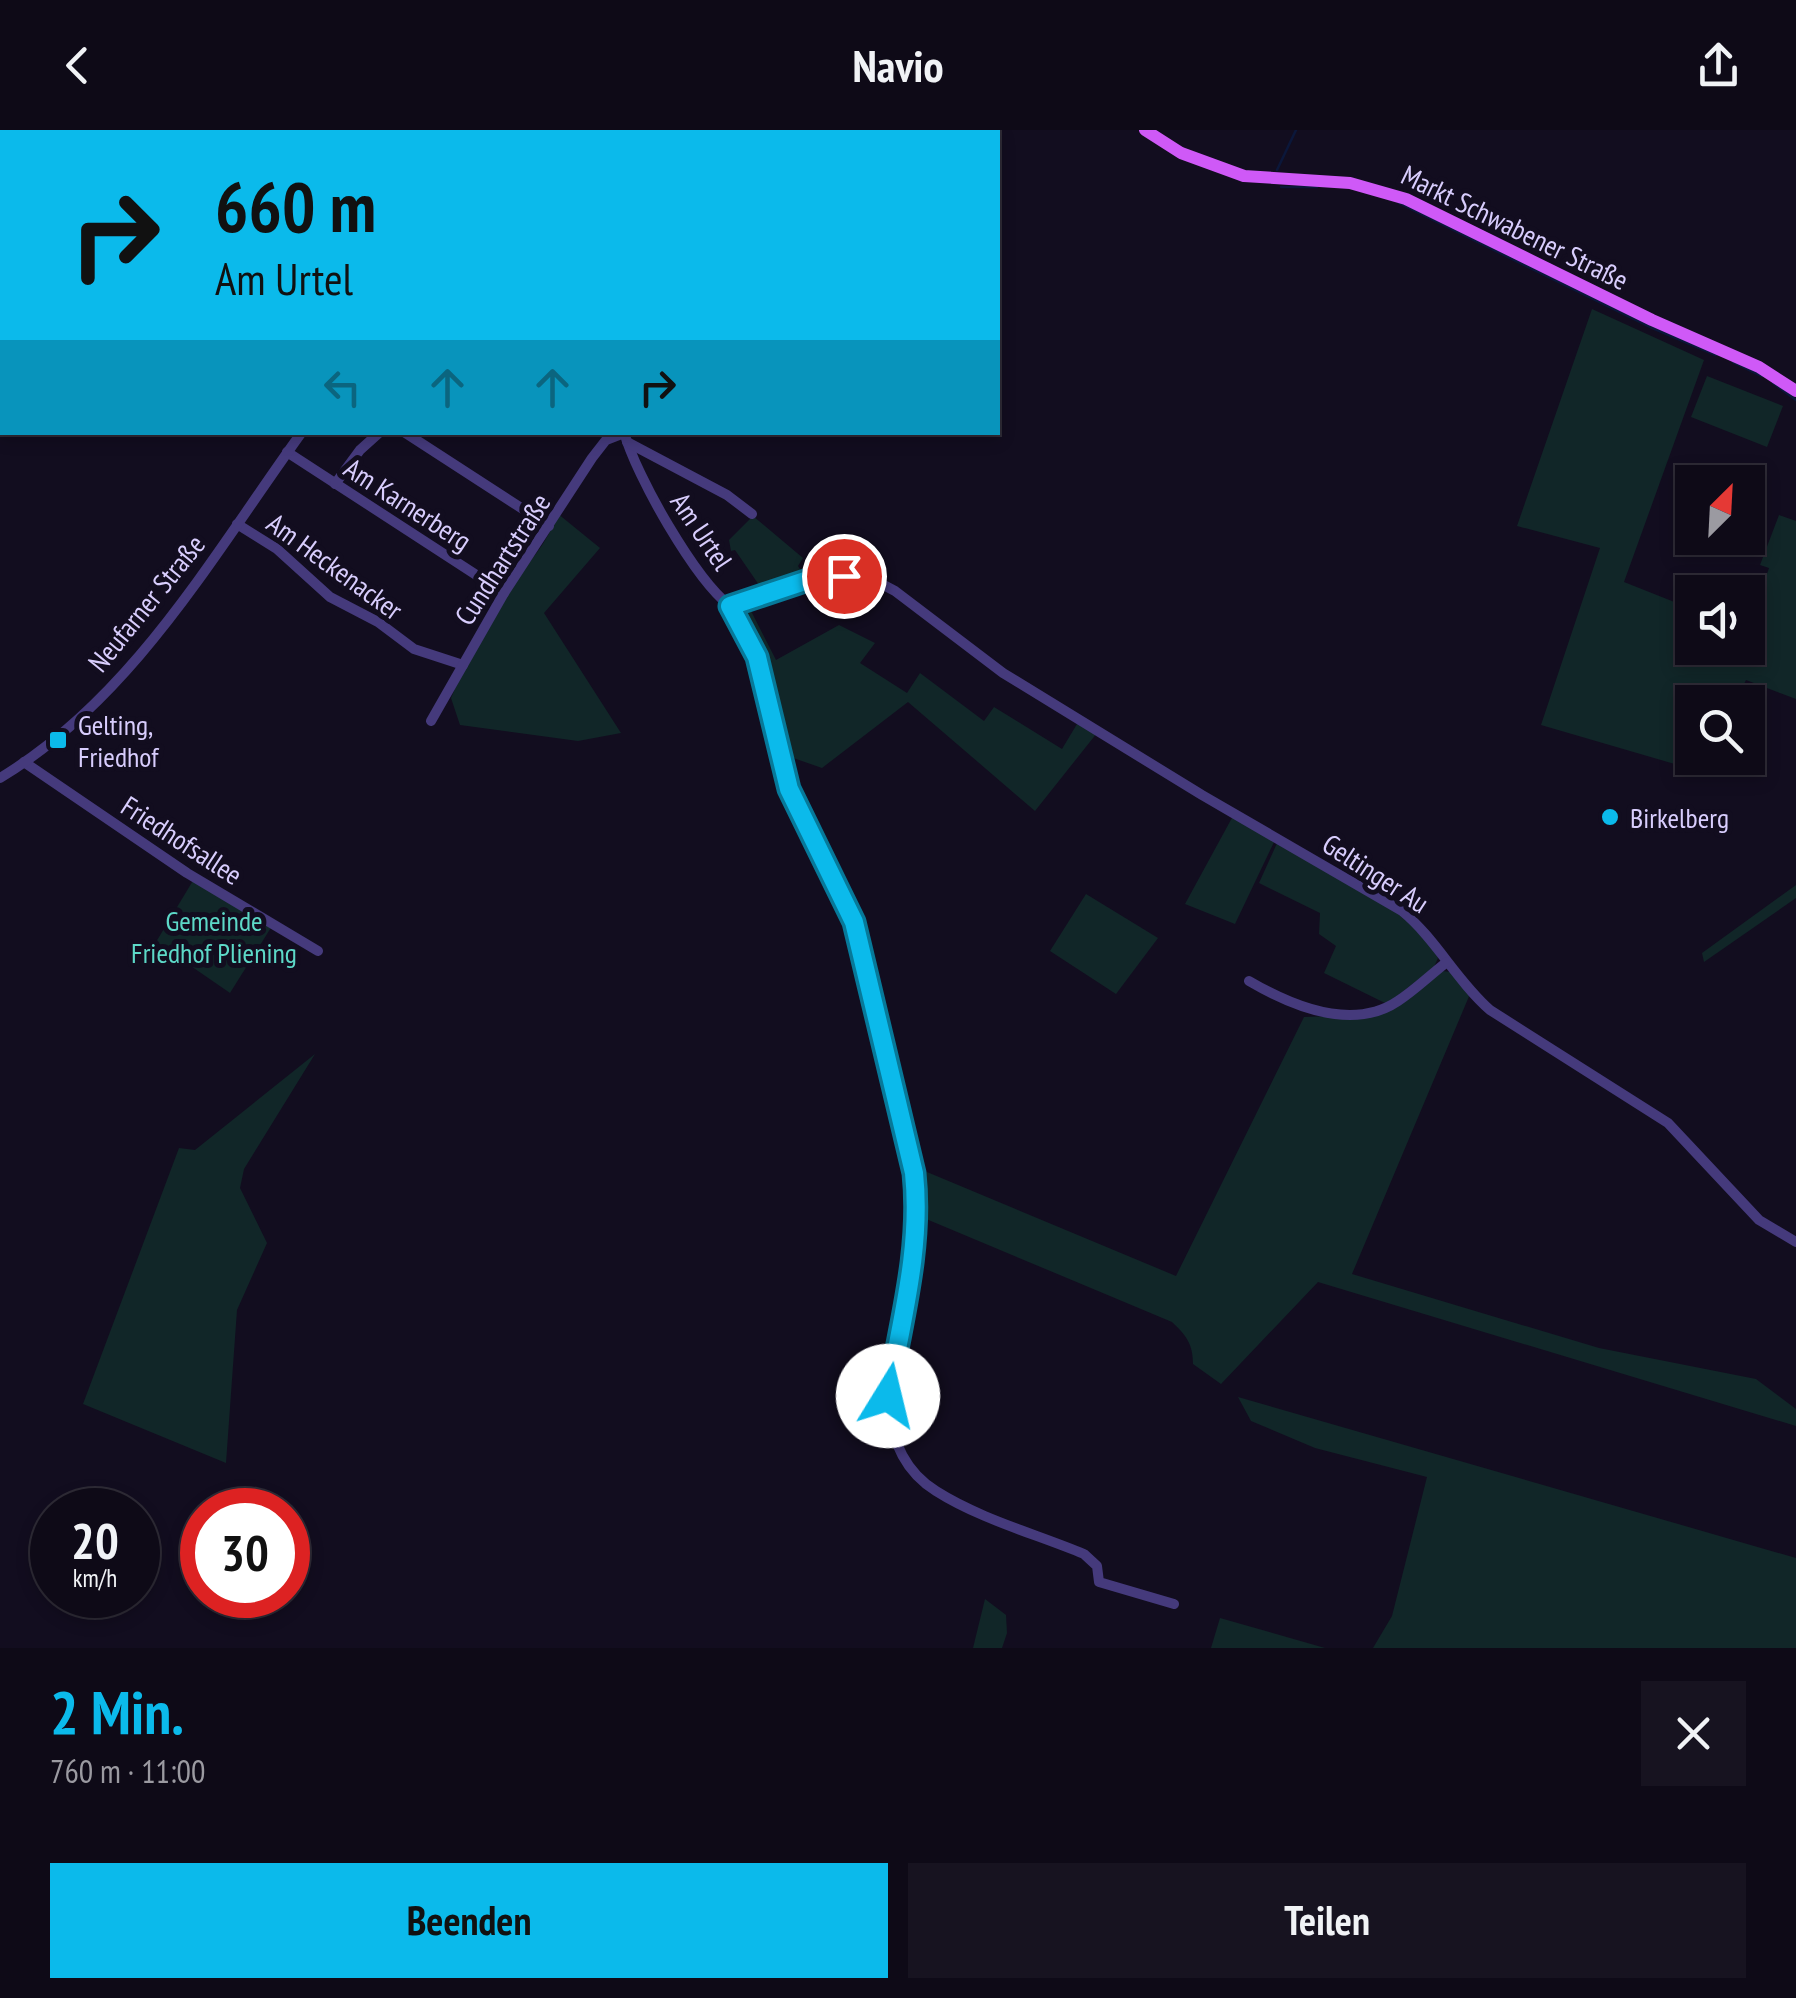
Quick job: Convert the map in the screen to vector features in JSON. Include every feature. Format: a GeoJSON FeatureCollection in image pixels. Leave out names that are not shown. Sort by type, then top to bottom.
{"type":"FeatureCollection","features":[{"type":"Feature","properties":{"kind":"main road","name":"Markt Schwabener Straße"},"geometry":{"type":"LineString","coordinates":[[1145,130],[1181,153],[1244,176],[1350,182],[1406,200],[1652,320],[1759,367],[1796,390]]}},
{"type":"Feature","properties":{"kind":"street","name":"Neufarner Straße"},"geometry":{"type":"LineString","coordinates":[[0,778],[24,762],[127,671],[176,610],[300,435]]}},
{"type":"Feature","properties":{"kind":"street"},"geometry":{"type":"LineString","coordinates":[[335,484],[377,435]]}},
{"type":"Feature","properties":{"kind":"street"},"geometry":{"type":"LineString","coordinates":[[409,435],[549,526]]}},
{"type":"Feature","properties":{"kind":"street"},"geometry":{"type":"LineString","coordinates":[[625,436],[752,514]]}},
{"type":"Feature","properties":{"kind":"street","name":"Cundhartstraße"},"geometry":{"type":"LineString","coordinates":[[431,721],[504,593],[606,440],[625,436]]}},
{"type":"Feature","properties":{"kind":"street","name":"Am Urtel"},"geometry":{"type":"LineString","coordinates":[[625,436],[661,513],[717,594],[730,606],[811,579],[866,578],[895,591],[986,662]]}},
{"type":"Feature","properties":{"kind":"street","name":"Am Karnerberg"},"geometry":{"type":"LineString","coordinates":[[288,452],[504,593]]}},
{"type":"Feature","properties":{"kind":"street","name":"Am Heckenacker"},"geometry":{"type":"LineString","coordinates":[[237,524],[277,549],[330,597],[378,622],[414,649],[462,665]]}},
{"type":"Feature","properties":{"kind":"street"},"geometry":{"type":"LineString","coordinates":[[730,606],[757,657],[789,789],[854,922],[914,1173],[918,1208],[916,1246],[888,1396],[896,1448],[910,1470],[934,1490],[1084,1554],[1097,1566],[1099,1582],[1174,1604]]}},
{"type":"Feature","properties":{"kind":"street","name":"Geltinger Au"},"geometry":{"type":"LineString","coordinates":[[986,662],[1388,902],[1424,931],[1481,1002],[1668,1123],[1759,1220],[1796,1242]]}},
{"type":"Feature","properties":{"kind":"street","name":"Friedhofsallee"},"geometry":{"type":"LineString","coordinates":[[24,762],[187,873],[318,952]]}},
{"type":"Feature","properties":{"kind":"street"},"geometry":{"type":"LineString","coordinates":[[1250,981],[1305,1009],[1366,1012],[1397,1002],[1447,962]]}},
{"type":"Feature","properties":{"kind":"green space"},"geometry":{"type":"Polygon","coordinates":[[[1592,309],[1704,360],[1624,582],[1675,602],[1675,665],[1765,665],[1765,580],[1769,568],[1760,565],[1779,515],[1796,521],[1796,699],[1746,680],[1744,685],[1675,685],[1675,764],[1541,725],[1600,548],[1517,526],[1592,309]]]}},
{"type":"Feature","properties":{"kind":"green space"},"geometry":{"type":"Polygon","coordinates":[[[1707,376],[1783,406],[1767,447],[1691,417],[1707,376]]]}},
{"type":"Feature","properties":{"kind":"green space"},"geometry":{"type":"Polygon","coordinates":[[[557,513],[600,548],[544,613],[621,733],[578,741],[460,725],[451,698],[463,671],[498,605],[548,535],[557,513]]]}},
{"type":"Feature","properties":{"kind":"green space"},"geometry":{"type":"Polygon","coordinates":[[[753,516],[803,558],[798,566],[805,577],[734,600],[732,596],[746,596],[759,585],[735,550],[731,551],[729,540],[753,516]]]}},
{"type":"Feature","properties":{"kind":"green space"},"geometry":{"type":"Polygon","coordinates":[[[749,607],[776,660],[839,625],[875,643],[860,663],[907,693],[920,673],[984,721],[994,707],[1062,749],[1077,724],[1097,733],[1035,811],[908,702],[822,768],[779,753],[774,721],[737,614],[749,607]]]}},
{"type":"Feature","properties":{"kind":"green space"},"geometry":{"type":"Polygon","coordinates":[[[1233,816],[1275,840],[1235,924],[1185,904],[1233,816]]]}},
{"type":"Feature","properties":{"kind":"green space"},"geometry":{"type":"Polygon","coordinates":[[[1278,841],[1375,896],[1422,931],[1438,958],[1434,967],[1387,1004],[1324,973],[1336,946],[1319,934],[1320,913],[1259,883],[1278,841]]]}},
{"type":"Feature","properties":{"kind":"green space","name":"Gemeinde Friedhof Pliening"},"geometry":{"type":"Polygon","coordinates":[[[194,879],[272,926],[230,993],[156,942],[194,879]]]}},
{"type":"Feature","properties":{"kind":"green space"},"geometry":{"type":"Polygon","coordinates":[[[1796,885],[1796,898],[1704,962],[1702,953],[1796,885]]]}},
{"type":"Feature","properties":{"kind":"green space"},"geometry":{"type":"Polygon","coordinates":[[[1086,894],[1158,938],[1116,994],[1050,951],[1086,894]]]}},
{"type":"Feature","properties":{"kind":"green space"},"geometry":{"type":"Polygon","coordinates":[[[1442,971],[1451,972],[1470,994],[1352,1274],[1599,1348],[1756,1379],[1796,1409],[1796,1426],[1318,1282],[1221,1384],[1193,1364],[1188,1340],[1172,1322],[919,1216],[915,1167],[1176,1276],[1304,1017],[1364,1015],[1442,971]]]}},
{"type":"Feature","properties":{"kind":"green space"},"geometry":{"type":"Polygon","coordinates":[[[315,1054],[244,1169],[240,1188],[267,1243],[237,1310],[226,1463],[83,1404],[179,1148],[195,1150],[315,1054]]]}},
{"type":"Feature","properties":{"kind":"green space"},"geometry":{"type":"Polygon","coordinates":[[[1238,1397],[1796,1558],[1796,1648],[1373,1648],[1392,1616],[1427,1477],[1315,1448],[1251,1421],[1238,1397]]]}},
{"type":"Feature","properties":{"kind":"green space"},"geometry":{"type":"Polygon","coordinates":[[[985,1599],[1006,1615],[1007,1633],[1002,1648],[973,1648],[985,1599]]]}},
{"type":"Feature","properties":{"kind":"green space"},"geometry":{"type":"Polygon","coordinates":[[[1220,1618],[1325,1648],[1211,1648],[1220,1618]]]}},
{"type":"Feature","properties":{"kind":"waterway"},"geometry":{"type":"LineString","coordinates":[[1277,170],[1296,130]]}},
{"type":"Feature","properties":{"kind":"waterway"},"geometry":{"type":"LineString","coordinates":[[1281,187],[1317,187]]}},
{"type":"Feature","properties":{"kind":"waterway"},"geometry":{"type":"LineString","coordinates":[[1399,203],[1650,327],[1716,355]]}},
{"type":"Feature","properties":{"kind":"waterway"},"geometry":{"type":"LineString","coordinates":[[1733,362],[1762,376]]}},
{"type":"Feature","properties":{"kind":"waterway"},"geometry":{"type":"LineString","coordinates":[[1773,383],[1796,400]]}},
{"type":"Feature","properties":{"kind":"place","name":"Gelting, Friedhof"},"geometry":{"type":"Point","coordinates":[58,740]}},
{"type":"Feature","properties":{"kind":"place","name":"Birkelberg"},"geometry":{"type":"Point","coordinates":[1610,817]}},
{"type":"Feature","properties":{"kind":"route"},"geometry":{"type":"LineString","coordinates":[[844,576],[798,582],[730,606],[757,657],[789,789],[854,922],[914,1173],[918,1208],[916,1246],[888,1396]]}}]}
